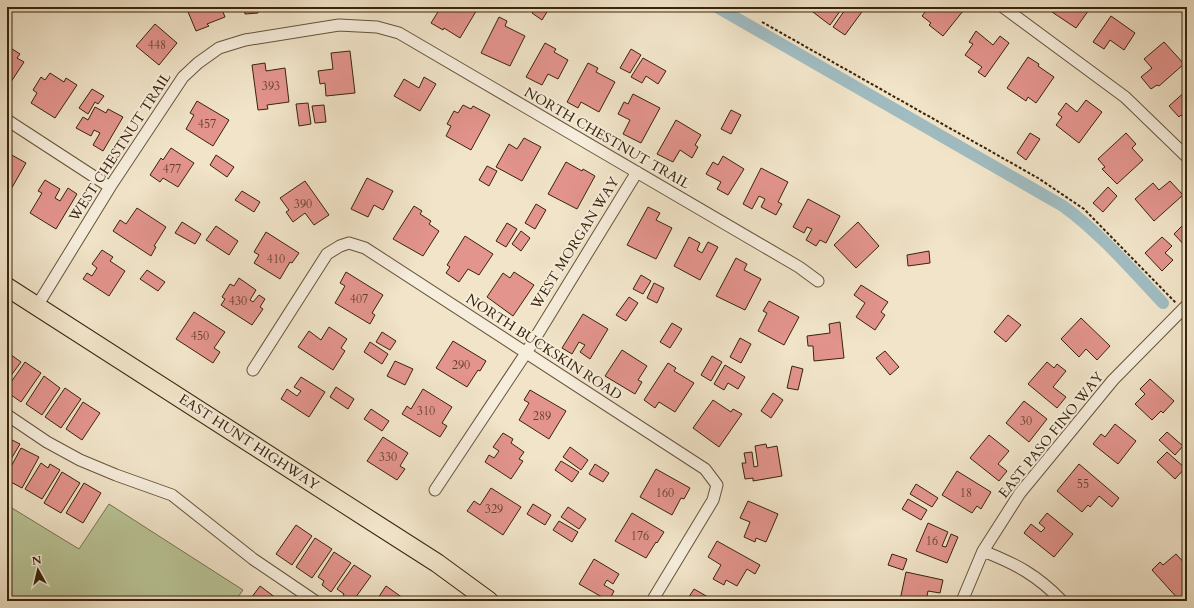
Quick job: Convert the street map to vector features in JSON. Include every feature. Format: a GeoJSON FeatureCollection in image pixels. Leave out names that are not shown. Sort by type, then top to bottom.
{"type":"FeatureCollection","features":[{"type":"Feature","properties":{"kind":"main road","name":"EAST HUNT HIGHWAY"},"geometry":{"type":"LineString","coordinates":[[7,287],[437,563],[489,601]]}},
{"type":"Feature","properties":{"kind":"street"},"geometry":{"type":"LineString","coordinates":[[1003,7],[1124,97],[1187,157]]}},
{"type":"Feature","properties":{"kind":"street","name":"WEST CHESTNUT TRAIL"},"geometry":{"type":"LineString","coordinates":[[36,306],[110,187],[183,77],[198,63],[218,48],[245,40],[339,25],[377,27]]}},
{"type":"Feature","properties":{"kind":"street","name":"NORTH CHESTNUT TRAIL"},"geometry":{"type":"LineString","coordinates":[[377,27],[399,34],[799,267],[818,281]]}},
{"type":"Feature","properties":{"kind":"street"},"geometry":{"type":"LineString","coordinates":[[7,120],[110,187]]}},
{"type":"Feature","properties":{"kind":"street","name":"WEST MORGAN WAY"},"geometry":{"type":"LineString","coordinates":[[435,490],[526,353],[637,172]]}},
{"type":"Feature","properties":{"kind":"street","name":"NORTH BUCKSKIN ROAD"},"geometry":{"type":"LineString","coordinates":[[253,370],[328,254],[340,246],[349,243],[365,248],[705,469],[717,485],[713,500],[652,601]]}},
{"type":"Feature","properties":{"kind":"street","name":"EAST PASO FINO WAY"},"geometry":{"type":"LineString","coordinates":[[962,601],[983,551],[1020,493],[1114,380],[1185,307]]}},
{"type":"Feature","properties":{"kind":"street"},"geometry":{"type":"LineString","coordinates":[[7,415],[46,442],[80,460],[116,475],[172,495],[253,559],[316,601]]}},
{"type":"Feature","properties":{"kind":"street"},"geometry":{"type":"LineString","coordinates":[[983,551],[1008,561],[1038,578],[1062,601]]}},
{"type":"Feature","properties":{"kind":"path"},"geometry":{"type":"LineString","coordinates":[[762,22],[1038,178],[1084,209],[1185,307]]}},
{"type":"Feature","properties":{"kind":"green space"},"geometry":{"type":"Polygon","coordinates":[[[109,504],[243,590],[235,601],[7,601],[7,505],[79,549],[109,504]]]}},
{"type":"Feature","properties":{"kind":"building"},"geometry":{"type":"Polygon","coordinates":[[[186,7],[221,7],[225,17],[207,24],[209,26],[196,31],[186,7]]]}},
{"type":"Feature","properties":{"kind":"building"},"geometry":{"type":"Polygon","coordinates":[[[244,7],[276,8],[258,10],[258,13],[245,14],[244,7]]]}},
{"type":"Feature","properties":{"kind":"building"},"geometry":{"type":"Polygon","coordinates":[[[441,7],[478,8],[460,38],[444,28],[443,30],[431,23],[441,7]]]}},
{"type":"Feature","properties":{"kind":"building"},"geometry":{"type":"Polygon","coordinates":[[[536,7],[550,7],[542,20],[532,13],[536,7]]]}},
{"type":"Feature","properties":{"kind":"building"},"geometry":{"type":"Polygon","coordinates":[[[810,7],[843,7],[830,25],[809,9],[810,7]]]}},
{"type":"Feature","properties":{"kind":"building"},"geometry":{"type":"Polygon","coordinates":[[[847,7],[862,7],[864,9],[845,35],[833,27],[847,7]]]}},
{"type":"Feature","properties":{"kind":"building"},"geometry":{"type":"Polygon","coordinates":[[[929,7],[958,7],[963,11],[943,36],[929,25],[931,23],[922,16],[929,7]]]}},
{"type":"Feature","properties":{"kind":"building"},"geometry":{"type":"Polygon","coordinates":[[[1055,7],[1091,7],[1076,28],[1052,12],[1055,7]]]}},
{"type":"Feature","properties":{"kind":"building"},"geometry":{"type":"Polygon","coordinates":[[[1111,16],[1135,33],[1124,50],[1110,40],[1104,49],[1093,42],[1111,16]]]}},
{"type":"Feature","properties":{"kind":"building"},"geometry":{"type":"Polygon","coordinates":[[[499,17],[507,21],[505,26],[525,36],[510,66],[481,53],[499,17]]]}},
{"type":"Feature","properties":{"kind":"building"},"geometry":{"type":"Polygon","coordinates":[[[155,24],[177,43],[159,65],[136,46],[155,24]]]}},
{"type":"Feature","properties":{"kind":"building"},"geometry":{"type":"Polygon","coordinates":[[[976,31],[993,45],[1000,36],[1009,43],[985,77],[978,72],[982,67],[965,55],[973,44],[969,42],[976,31]]]}},
{"type":"Feature","properties":{"kind":"building"},"geometry":{"type":"Polygon","coordinates":[[[1164,42],[1184,64],[1159,86],[1157,85],[1151,89],[1141,77],[1152,68],[1144,59],[1164,42]]]}},
{"type":"Feature","properties":{"kind":"building"},"geometry":{"type":"Polygon","coordinates":[[[545,43],[556,49],[554,52],[568,60],[558,79],[548,74],[542,85],[526,77],[545,43]]]}},
{"type":"Feature","properties":{"kind":"building"},"geometry":{"type":"Polygon","coordinates":[[[9,47],[20,54],[17,58],[24,62],[7,88],[7,51],[9,47]]]}},
{"type":"Feature","properties":{"kind":"building"},"geometry":{"type":"Polygon","coordinates":[[[631,49],[641,55],[630,73],[620,68],[631,49]]]}},
{"type":"Feature","properties":{"kind":"building"},"geometry":{"type":"Polygon","coordinates":[[[350,51],[355,93],[326,96],[325,83],[320,84],[318,71],[333,69],[331,53],[350,51]]]}},
{"type":"Feature","properties":{"kind":"building"},"geometry":{"type":"Polygon","coordinates":[[[1028,57],[1054,77],[1036,103],[1028,97],[1026,101],[1007,88],[1028,57]]]}},
{"type":"Feature","properties":{"kind":"building"},"geometry":{"type":"Polygon","coordinates":[[[643,58],[666,71],[658,84],[646,76],[642,83],[631,77],[643,58]]]}},
{"type":"Feature","properties":{"kind":"building"},"geometry":{"type":"Polygon","coordinates":[[[265,63],[266,71],[285,68],[289,102],[267,105],[268,109],[258,110],[252,65],[265,63]]]}},
{"type":"Feature","properties":{"kind":"building"},"geometry":{"type":"Polygon","coordinates":[[[588,63],[598,68],[596,72],[615,82],[599,112],[581,102],[578,108],[567,102],[588,63]]]}},
{"type":"Feature","properties":{"kind":"building"},"geometry":{"type":"Polygon","coordinates":[[[50,73],[64,82],[66,78],[77,85],[55,118],[31,103],[37,93],[33,90],[41,77],[45,80],[50,73]]]}},
{"type":"Feature","properties":{"kind":"building"},"geometry":{"type":"Polygon","coordinates":[[[424,77],[436,84],[420,111],[394,96],[404,79],[419,88],[424,77]]]}},
{"type":"Feature","properties":{"kind":"building"},"geometry":{"type":"Polygon","coordinates":[[[92,89],[104,96],[98,104],[95,102],[88,114],[79,108],[92,89]]]}},
{"type":"Feature","properties":{"kind":"building"},"geometry":{"type":"Polygon","coordinates":[[[1187,90],[1187,122],[1181,115],[1179,117],[1169,106],[1187,90]]]}},
{"type":"Feature","properties":{"kind":"building"},"geometry":{"type":"Polygon","coordinates":[[[633,94],[660,108],[641,143],[623,134],[630,120],[618,114],[624,102],[628,104],[633,94]]]}},
{"type":"Feature","properties":{"kind":"building"},"geometry":{"type":"Polygon","coordinates":[[[1086,100],[1102,112],[1079,143],[1056,125],[1062,117],[1058,114],[1066,103],[1077,112],[1086,100]]]}},
{"type":"Feature","properties":{"kind":"building"},"geometry":{"type":"Polygon","coordinates":[[[197,101],[229,120],[213,146],[186,129],[194,115],[190,113],[197,101]]]}},
{"type":"Feature","properties":{"kind":"building"},"geometry":{"type":"Polygon","coordinates":[[[308,103],[311,124],[299,126],[296,104],[308,103]]]}},
{"type":"Feature","properties":{"kind":"building"},"geometry":{"type":"Polygon","coordinates":[[[324,105],[326,122],[315,123],[312,106],[324,105]]]}},
{"type":"Feature","properties":{"kind":"building"},"geometry":{"type":"Polygon","coordinates":[[[463,105],[471,109],[473,106],[490,115],[471,150],[446,136],[451,126],[447,124],[454,111],[458,113],[463,105]]]}},
{"type":"Feature","properties":{"kind":"building"},"geometry":{"type":"Polygon","coordinates":[[[95,107],[106,113],[108,109],[123,117],[103,151],[93,145],[100,133],[94,130],[91,136],[76,128],[83,117],[88,120],[95,107]]]}},
{"type":"Feature","properties":{"kind":"building"},"geometry":{"type":"Polygon","coordinates":[[[731,110],[741,115],[731,134],[721,129],[731,110]]]}},
{"type":"Feature","properties":{"kind":"building"},"geometry":{"type":"Polygon","coordinates":[[[676,120],[701,135],[695,145],[698,147],[692,158],[680,150],[673,162],[657,154],[676,120]]]}},
{"type":"Feature","properties":{"kind":"building"},"geometry":{"type":"Polygon","coordinates":[[[1030,133],[1040,139],[1026,160],[1017,153],[1030,133]]]}},
{"type":"Feature","properties":{"kind":"building"},"geometry":{"type":"Polygon","coordinates":[[[1126,133],[1136,144],[1132,148],[1143,160],[1117,184],[1102,169],[1105,167],[1098,159],[1126,133]]]}},
{"type":"Feature","properties":{"kind":"building"},"geometry":{"type":"Polygon","coordinates":[[[524,138],[541,147],[522,181],[496,167],[509,144],[517,149],[524,138]]]}},
{"type":"Feature","properties":{"kind":"building"},"geometry":{"type":"Polygon","coordinates":[[[7,148],[12,151],[10,154],[26,163],[10,191],[7,189],[7,148]]]}},
{"type":"Feature","properties":{"kind":"building"},"geometry":{"type":"Polygon","coordinates":[[[171,148],[194,163],[178,187],[163,178],[160,182],[150,175],[161,158],[163,160],[171,148]]]}},
{"type":"Feature","properties":{"kind":"building"},"geometry":{"type":"Polygon","coordinates":[[[216,155],[234,167],[227,177],[210,165],[216,155]]]}},
{"type":"Feature","properties":{"kind":"building"},"geometry":{"type":"Polygon","coordinates":[[[723,156],[744,169],[728,195],[717,189],[721,182],[706,174],[713,162],[718,165],[723,156]]]}},
{"type":"Feature","properties":{"kind":"building"},"geometry":{"type":"Polygon","coordinates":[[[566,162],[595,176],[577,209],[548,194],[566,162]]]}},
{"type":"Feature","properties":{"kind":"building"},"geometry":{"type":"Polygon","coordinates":[[[487,166],[497,171],[489,186],[479,180],[487,166]]]}},
{"type":"Feature","properties":{"kind":"building"},"geometry":{"type":"Polygon","coordinates":[[[761,168],[788,182],[778,202],[782,204],[776,215],[761,207],[765,199],[759,196],[752,209],[743,204],[761,168]]]}},
{"type":"Feature","properties":{"kind":"building"},"geometry":{"type":"Polygon","coordinates":[[[367,178],[393,191],[383,210],[374,205],[368,217],[351,209],[367,178]]]}},
{"type":"Feature","properties":{"kind":"building"},"geometry":{"type":"Polygon","coordinates":[[[45,180],[60,189],[55,198],[60,201],[68,188],[77,194],[56,229],[30,213],[42,193],[38,191],[45,180]]]}},
{"type":"Feature","properties":{"kind":"building"},"geometry":{"type":"Polygon","coordinates":[[[305,181],[329,215],[314,225],[305,213],[293,222],[286,212],[289,210],[280,198],[305,181]]]}},
{"type":"Feature","properties":{"kind":"building"},"geometry":{"type":"Polygon","coordinates":[[[1170,181],[1183,195],[1154,221],[1135,199],[1153,183],[1159,190],[1170,181]]]}},
{"type":"Feature","properties":{"kind":"building"},"geometry":{"type":"Polygon","coordinates":[[[1108,187],[1117,196],[1103,212],[1093,203],[1108,187]]]}},
{"type":"Feature","properties":{"kind":"building"},"geometry":{"type":"Polygon","coordinates":[[[242,191],[260,202],[254,212],[235,200],[242,191]]]}},
{"type":"Feature","properties":{"kind":"building"},"geometry":{"type":"Polygon","coordinates":[[[808,199],[840,216],[826,243],[820,240],[816,246],[806,240],[812,229],[807,227],[804,233],[793,227],[808,199]]]}},
{"type":"Feature","properties":{"kind":"building"},"geometry":{"type":"Polygon","coordinates":[[[536,204],[546,210],[535,229],[525,223],[536,204]]]}},
{"type":"Feature","properties":{"kind":"building"},"geometry":{"type":"Polygon","coordinates":[[[414,206],[422,211],[420,214],[431,221],[429,224],[439,231],[423,256],[393,239],[414,206]]]}},
{"type":"Feature","properties":{"kind":"building"},"geometry":{"type":"Polygon","coordinates":[[[648,207],[660,213],[656,220],[672,228],[656,259],[627,245],[648,207]]]}},
{"type":"Feature","properties":{"kind":"building"},"geometry":{"type":"Polygon","coordinates":[[[137,208],[166,227],[154,246],[156,247],[151,256],[113,231],[120,220],[126,224],[137,208]]]}},
{"type":"Feature","properties":{"kind":"building"},"geometry":{"type":"Polygon","coordinates":[[[1187,221],[1187,248],[1174,234],[1187,221]]]}},
{"type":"Feature","properties":{"kind":"building"},"geometry":{"type":"Polygon","coordinates":[[[182,222],[201,234],[195,244],[175,233],[182,222]]]}},
{"type":"Feature","properties":{"kind":"building"},"geometry":{"type":"Polygon","coordinates":[[[858,222],[879,246],[856,268],[834,245],[858,222]]]}},
{"type":"Feature","properties":{"kind":"building"},"geometry":{"type":"Polygon","coordinates":[[[507,223],[517,229],[506,247],[496,241],[507,223]]]}},
{"type":"Feature","properties":{"kind":"building"},"geometry":{"type":"Polygon","coordinates":[[[216,226],[238,241],[229,255],[206,240],[216,226]]]}},
{"type":"Feature","properties":{"kind":"building"},"geometry":{"type":"Polygon","coordinates":[[[521,231],[530,238],[521,251],[512,244],[521,231]]]}},
{"type":"Feature","properties":{"kind":"building"},"geometry":{"type":"Polygon","coordinates":[[[266,232],[299,253],[292,263],[290,262],[280,279],[254,263],[259,255],[254,252],[266,232]]]}},
{"type":"Feature","properties":{"kind":"building"},"geometry":{"type":"Polygon","coordinates":[[[465,236],[493,254],[479,275],[468,269],[459,282],[446,273],[450,267],[447,265],[465,236]]]}},
{"type":"Feature","properties":{"kind":"building"},"geometry":{"type":"Polygon","coordinates":[[[689,237],[700,243],[697,250],[702,253],[708,242],[718,247],[700,280],[674,266],[689,237]]]}},
{"type":"Feature","properties":{"kind":"building"},"geometry":{"type":"Polygon","coordinates":[[[1162,237],[1172,246],[1165,253],[1173,260],[1162,271],[1145,253],[1162,237]]]}},
{"type":"Feature","properties":{"kind":"building"},"geometry":{"type":"Polygon","coordinates":[[[102,250],[113,257],[110,261],[125,271],[109,296],[83,279],[87,273],[92,276],[97,268],[92,264],[102,250]]]}},
{"type":"Feature","properties":{"kind":"building"},"geometry":{"type":"Polygon","coordinates":[[[929,251],[930,263],[908,266],[907,255],[929,251]]]}},
{"type":"Feature","properties":{"kind":"building"},"geometry":{"type":"Polygon","coordinates":[[[736,258],[747,264],[744,270],[761,279],[745,310],[716,296],[736,258]]]}},
{"type":"Feature","properties":{"kind":"building"},"geometry":{"type":"Polygon","coordinates":[[[147,270],[165,282],[158,291],[140,279],[147,270]]]}},
{"type":"Feature","properties":{"kind":"building"},"geometry":{"type":"Polygon","coordinates":[[[346,272],[383,295],[372,313],[375,315],[370,324],[335,303],[345,286],[340,283],[346,272]]]}},
{"type":"Feature","properties":{"kind":"building"},"geometry":{"type":"Polygon","coordinates":[[[514,272],[534,285],[513,316],[487,297],[503,273],[510,278],[514,272]]]}},
{"type":"Feature","properties":{"kind":"building"},"geometry":{"type":"Polygon","coordinates":[[[641,275],[651,281],[643,294],[633,289],[641,275]]]}},
{"type":"Feature","properties":{"kind":"building"},"geometry":{"type":"Polygon","coordinates":[[[239,278],[256,290],[250,300],[253,302],[259,295],[265,299],[260,307],[263,309],[252,325],[221,305],[225,299],[222,297],[230,284],[234,286],[239,278]]]}},
{"type":"Feature","properties":{"kind":"building"},"geometry":{"type":"Polygon","coordinates":[[[654,283],[664,288],[657,303],[647,298],[654,283]]]}},
{"type":"Feature","properties":{"kind":"building"},"geometry":{"type":"Polygon","coordinates":[[[861,285],[888,302],[881,312],[885,315],[875,330],[856,317],[865,303],[854,295],[861,285]]]}},
{"type":"Feature","properties":{"kind":"building"},"geometry":{"type":"Polygon","coordinates":[[[629,297],[638,303],[626,321],[616,315],[629,297]]]}},
{"type":"Feature","properties":{"kind":"building"},"geometry":{"type":"Polygon","coordinates":[[[769,301],[799,317],[784,345],[758,331],[767,313],[763,311],[769,301]]]}},
{"type":"Feature","properties":{"kind":"building"},"geometry":{"type":"Polygon","coordinates":[[[194,312],[225,332],[214,348],[220,352],[213,363],[176,339],[194,312]]]}},
{"type":"Feature","properties":{"kind":"building"},"geometry":{"type":"Polygon","coordinates":[[[583,314],[608,329],[590,359],[580,352],[585,345],[579,342],[572,354],[562,348],[583,314]]]}},
{"type":"Feature","properties":{"kind":"building"},"geometry":{"type":"Polygon","coordinates":[[[1008,315],[1021,325],[1006,342],[994,332],[1008,315]]]}},
{"type":"Feature","properties":{"kind":"building"},"geometry":{"type":"Polygon","coordinates":[[[1081,318],[1110,346],[1097,360],[1086,349],[1079,357],[1061,339],[1081,318]]]}},
{"type":"Feature","properties":{"kind":"building"},"geometry":{"type":"Polygon","coordinates":[[[840,322],[844,358],[814,361],[813,346],[808,346],[807,336],[830,333],[829,324],[840,322]]]}},
{"type":"Feature","properties":{"kind":"building"},"geometry":{"type":"Polygon","coordinates":[[[672,323],[682,329],[670,348],[660,342],[672,323]]]}},
{"type":"Feature","properties":{"kind":"building"},"geometry":{"type":"Polygon","coordinates":[[[329,327],[347,339],[341,348],[345,351],[333,370],[298,347],[309,331],[321,340],[329,327]]]}},
{"type":"Feature","properties":{"kind":"building"},"geometry":{"type":"Polygon","coordinates":[[[382,332],[396,341],[390,350],[376,342],[382,332]]]}},
{"type":"Feature","properties":{"kind":"building"},"geometry":{"type":"Polygon","coordinates":[[[740,338],[751,344],[741,363],[730,357],[740,338]]]}},
{"type":"Feature","properties":{"kind":"building"},"geometry":{"type":"Polygon","coordinates":[[[453,341],[486,361],[467,387],[436,368],[453,341]]]}},
{"type":"Feature","properties":{"kind":"building"},"geometry":{"type":"Polygon","coordinates":[[[370,342],[388,354],[382,364],[364,352],[370,342]]]}},
{"type":"Feature","properties":{"kind":"building"},"geometry":{"type":"Polygon","coordinates":[[[622,350],[647,366],[638,380],[642,382],[635,394],[605,376],[622,350]]]}},
{"type":"Feature","properties":{"kind":"building"},"geometry":{"type":"Polygon","coordinates":[[[885,351],[899,367],[890,375],[876,358],[885,351]]]}},
{"type":"Feature","properties":{"kind":"building"},"geometry":{"type":"Polygon","coordinates":[[[7,352],[21,362],[7,381],[7,352]]]}},
{"type":"Feature","properties":{"kind":"building"},"geometry":{"type":"Polygon","coordinates":[[[712,356],[722,362],[711,381],[701,375],[712,356]]]}},
{"type":"Feature","properties":{"kind":"building"},"geometry":{"type":"Polygon","coordinates":[[[395,361],[413,369],[405,385],[387,376],[395,361]]]}},
{"type":"Feature","properties":{"kind":"building"},"geometry":{"type":"Polygon","coordinates":[[[25,362],[41,373],[21,402],[7,392],[7,388],[25,362]]]}},
{"type":"Feature","properties":{"kind":"building"},"geometry":{"type":"Polygon","coordinates":[[[1047,362],[1054,368],[1057,364],[1066,371],[1053,387],[1066,397],[1057,408],[1028,384],[1047,362]]]}},
{"type":"Feature","properties":{"kind":"building"},"geometry":{"type":"Polygon","coordinates":[[[668,363],[676,368],[674,371],[694,383],[675,412],[659,402],[655,408],[644,400],[668,363]]]}},
{"type":"Feature","properties":{"kind":"building"},"geometry":{"type":"Polygon","coordinates":[[[725,365],[745,377],[738,389],[728,383],[724,390],[714,384],[725,365]]]}},
{"type":"Feature","properties":{"kind":"building"},"geometry":{"type":"Polygon","coordinates":[[[792,366],[803,369],[798,390],[787,388],[792,366]]]}},
{"type":"Feature","properties":{"kind":"building"},"geometry":{"type":"Polygon","coordinates":[[[44,376],[60,388],[42,415],[26,404],[44,376]]]}},
{"type":"Feature","properties":{"kind":"building"},"geometry":{"type":"Polygon","coordinates":[[[301,377],[325,392],[309,417],[281,399],[287,389],[297,396],[301,391],[294,387],[301,377]]]}},
{"type":"Feature","properties":{"kind":"building"},"geometry":{"type":"Polygon","coordinates":[[[1150,379],[1174,401],[1163,413],[1161,411],[1152,420],[1135,404],[1145,394],[1140,389],[1150,379]]]}},
{"type":"Feature","properties":{"kind":"building"},"geometry":{"type":"Polygon","coordinates":[[[336,387],[354,399],[348,409],[330,397],[336,387]]]}},
{"type":"Feature","properties":{"kind":"building"},"geometry":{"type":"Polygon","coordinates":[[[65,388],[81,399],[61,428],[45,417],[65,388]]]}},
{"type":"Feature","properties":{"kind":"building"},"geometry":{"type":"Polygon","coordinates":[[[423,389],[452,407],[442,423],[447,426],[440,437],[402,414],[407,406],[411,409],[423,389]]]}},
{"type":"Feature","properties":{"kind":"building"},"geometry":{"type":"Polygon","coordinates":[[[530,390],[566,411],[549,439],[519,420],[529,403],[524,400],[530,390]]]}},
{"type":"Feature","properties":{"kind":"building"},"geometry":{"type":"Polygon","coordinates":[[[773,393],[783,400],[771,418],[761,411],[773,393]]]}},
{"type":"Feature","properties":{"kind":"building"},"geometry":{"type":"Polygon","coordinates":[[[713,400],[731,412],[733,409],[742,414],[719,447],[693,428],[713,400]]]}},
{"type":"Feature","properties":{"kind":"building"},"geometry":{"type":"Polygon","coordinates":[[[1024,401],[1047,419],[1029,442],[1006,423],[1024,401]]]}},
{"type":"Feature","properties":{"kind":"building"},"geometry":{"type":"Polygon","coordinates":[[[83,402],[100,413],[82,440],[66,429],[83,402]]]}},
{"type":"Feature","properties":{"kind":"building"},"geometry":{"type":"Polygon","coordinates":[[[371,409],[389,421],[382,431],[364,419],[371,409]]]}},
{"type":"Feature","properties":{"kind":"building"},"geometry":{"type":"Polygon","coordinates":[[[1115,424],[1136,441],[1118,464],[1093,444],[1101,434],[1105,437],[1115,424]]]}},
{"type":"Feature","properties":{"kind":"building"},"geometry":{"type":"Polygon","coordinates":[[[1167,432],[1183,446],[1175,455],[1159,440],[1167,432]]]}},
{"type":"Feature","properties":{"kind":"building"},"geometry":{"type":"Polygon","coordinates":[[[503,433],[513,439],[511,443],[524,452],[519,459],[523,461],[511,479],[485,462],[489,455],[494,458],[499,451],[493,447],[503,433]]]}},
{"type":"Feature","properties":{"kind":"building"},"geometry":{"type":"Polygon","coordinates":[[[989,435],[1009,451],[998,464],[1007,471],[999,481],[970,458],[989,435]]]}},
{"type":"Feature","properties":{"kind":"building"},"geometry":{"type":"Polygon","coordinates":[[[383,437],[408,453],[400,466],[405,469],[397,480],[367,461],[383,437]]]}},
{"type":"Feature","properties":{"kind":"building"},"geometry":{"type":"Polygon","coordinates":[[[10,439],[20,444],[7,466],[7,442],[10,439]]]}},
{"type":"Feature","properties":{"kind":"building"},"geometry":{"type":"Polygon","coordinates":[[[766,444],[767,448],[777,446],[782,476],[753,481],[753,478],[745,479],[742,463],[746,463],[744,453],[752,452],[754,467],[758,466],[755,446],[766,444]]]}},
{"type":"Feature","properties":{"kind":"building"},"geometry":{"type":"Polygon","coordinates":[[[570,447],[588,460],[581,470],[563,457],[570,447]]]}},
{"type":"Feature","properties":{"kind":"building"},"geometry":{"type":"Polygon","coordinates":[[[21,448],[39,457],[22,488],[7,480],[7,474],[21,448]]]}},
{"type":"Feature","properties":{"kind":"building"},"geometry":{"type":"Polygon","coordinates":[[[1167,452],[1185,468],[1175,479],[1157,462],[1167,452]]]}},
{"type":"Feature","properties":{"kind":"building"},"geometry":{"type":"Polygon","coordinates":[[[561,461],[579,472],[572,482],[555,470],[561,461]]]}},
{"type":"Feature","properties":{"kind":"building"},"geometry":{"type":"Polygon","coordinates":[[[41,463],[48,468],[50,464],[60,470],[42,499],[25,489],[41,463]]]}},
{"type":"Feature","properties":{"kind":"building"},"geometry":{"type":"Polygon","coordinates":[[[595,464],[609,473],[603,482],[589,474],[595,464]]]}},
{"type":"Feature","properties":{"kind":"building"},"geometry":{"type":"Polygon","coordinates":[[[1079,464],[1119,498],[1112,507],[1099,496],[1090,507],[1088,505],[1082,512],[1057,491],[1079,464]]]}},
{"type":"Feature","properties":{"kind":"building"},"geometry":{"type":"Polygon","coordinates":[[[656,469],[690,488],[684,499],[681,498],[672,515],[640,497],[656,469]]]}},
{"type":"Feature","properties":{"kind":"building"},"geometry":{"type":"Polygon","coordinates":[[[957,471],[991,492],[981,509],[977,506],[972,513],[942,495],[957,471]]]}},
{"type":"Feature","properties":{"kind":"building"},"geometry":{"type":"Polygon","coordinates":[[[62,472],[80,483],[61,513],[44,503],[62,472]]]}},
{"type":"Feature","properties":{"kind":"building"},"geometry":{"type":"Polygon","coordinates":[[[84,483],[101,493],[83,523],[66,513],[84,483]]]}},
{"type":"Feature","properties":{"kind":"building"},"geometry":{"type":"Polygon","coordinates":[[[916,484],[938,498],[932,507],[910,494],[916,484]]]}},
{"type":"Feature","properties":{"kind":"building"},"geometry":{"type":"Polygon","coordinates":[[[491,488],[521,507],[503,535],[467,511],[474,501],[480,505],[491,488]]]}},
{"type":"Feature","properties":{"kind":"building"},"geometry":{"type":"Polygon","coordinates":[[[908,499],[927,510],[921,520],[902,509],[908,499]]]}},
{"type":"Feature","properties":{"kind":"building"},"geometry":{"type":"Polygon","coordinates":[[[748,501],[778,514],[766,542],[756,538],[755,542],[744,537],[750,522],[740,518],[748,501]]]}},
{"type":"Feature","properties":{"kind":"building"},"geometry":{"type":"Polygon","coordinates":[[[533,504],[551,515],[545,525],[527,514],[533,504]]]}},
{"type":"Feature","properties":{"kind":"building"},"geometry":{"type":"Polygon","coordinates":[[[568,507],[586,519],[579,529],[561,517],[568,507]]]}},
{"type":"Feature","properties":{"kind":"building"},"geometry":{"type":"Polygon","coordinates":[[[632,513],[664,532],[646,558],[615,541],[632,513]]]}},
{"type":"Feature","properties":{"kind":"building"},"geometry":{"type":"Polygon","coordinates":[[[1047,513],[1073,534],[1054,557],[1024,533],[1031,524],[1041,532],[1045,528],[1039,523],[1047,513]]]}},
{"type":"Feature","properties":{"kind":"building"},"geometry":{"type":"Polygon","coordinates":[[[559,521],[578,532],[572,542],[553,530],[559,521]]]}},
{"type":"Feature","properties":{"kind":"building"},"geometry":{"type":"Polygon","coordinates":[[[928,523],[948,532],[942,546],[946,547],[951,534],[958,537],[947,563],[916,551],[928,523]]]}},
{"type":"Feature","properties":{"kind":"building"},"geometry":{"type":"Polygon","coordinates":[[[296,525],[312,536],[292,565],[276,554],[296,525]]]}},
{"type":"Feature","properties":{"kind":"building"},"geometry":{"type":"Polygon","coordinates":[[[315,538],[332,549],[312,578],[296,567],[315,538]]]}},
{"type":"Feature","properties":{"kind":"building"},"geometry":{"type":"Polygon","coordinates":[[[717,541],[760,565],[755,574],[747,569],[737,586],[726,580],[724,585],[713,579],[721,565],[708,557],[717,541]]]}},
{"type":"Feature","properties":{"kind":"building"},"geometry":{"type":"Polygon","coordinates":[[[334,552],[351,563],[331,592],[322,585],[324,581],[318,577],[334,552]]]}},
{"type":"Feature","properties":{"kind":"building"},"geometry":{"type":"Polygon","coordinates":[[[892,554],[907,559],[903,570],[888,565],[892,554]]]}},
{"type":"Feature","properties":{"kind":"building"},"geometry":{"type":"Polygon","coordinates":[[[1176,554],[1187,566],[1187,574],[1184,577],[1187,580],[1187,594],[1180,601],[1152,570],[1160,562],[1163,565],[1176,554]]]}},
{"type":"Feature","properties":{"kind":"building"},"geometry":{"type":"Polygon","coordinates":[[[594,559],[619,574],[613,584],[607,580],[604,585],[614,591],[609,601],[579,584],[594,559]]]}},
{"type":"Feature","properties":{"kind":"building"},"geometry":{"type":"Polygon","coordinates":[[[354,565],[371,576],[353,601],[346,601],[342,598],[344,594],[337,589],[354,565]]]}},
{"type":"Feature","properties":{"kind":"building"},"geometry":{"type":"Polygon","coordinates":[[[906,572],[943,580],[940,593],[928,591],[926,601],[900,600],[906,572]]]}},
{"type":"Feature","properties":{"kind":"building"},"geometry":{"type":"Polygon","coordinates":[[[260,586],[276,598],[274,601],[249,601],[260,586]]]}},
{"type":"Feature","properties":{"kind":"building"},"geometry":{"type":"Polygon","coordinates":[[[386,586],[403,598],[401,601],[376,601],[386,586]]]}},
{"type":"Feature","properties":{"kind":"building"},"geometry":{"type":"Polygon","coordinates":[[[694,589],[715,601],[688,601],[687,600],[694,589]]]}},
{"type":"Feature","properties":{"kind":"waterway"},"geometry":{"type":"LineString","coordinates":[[717,7],[1063,206],[1102,239],[1163,303]]}}]}
